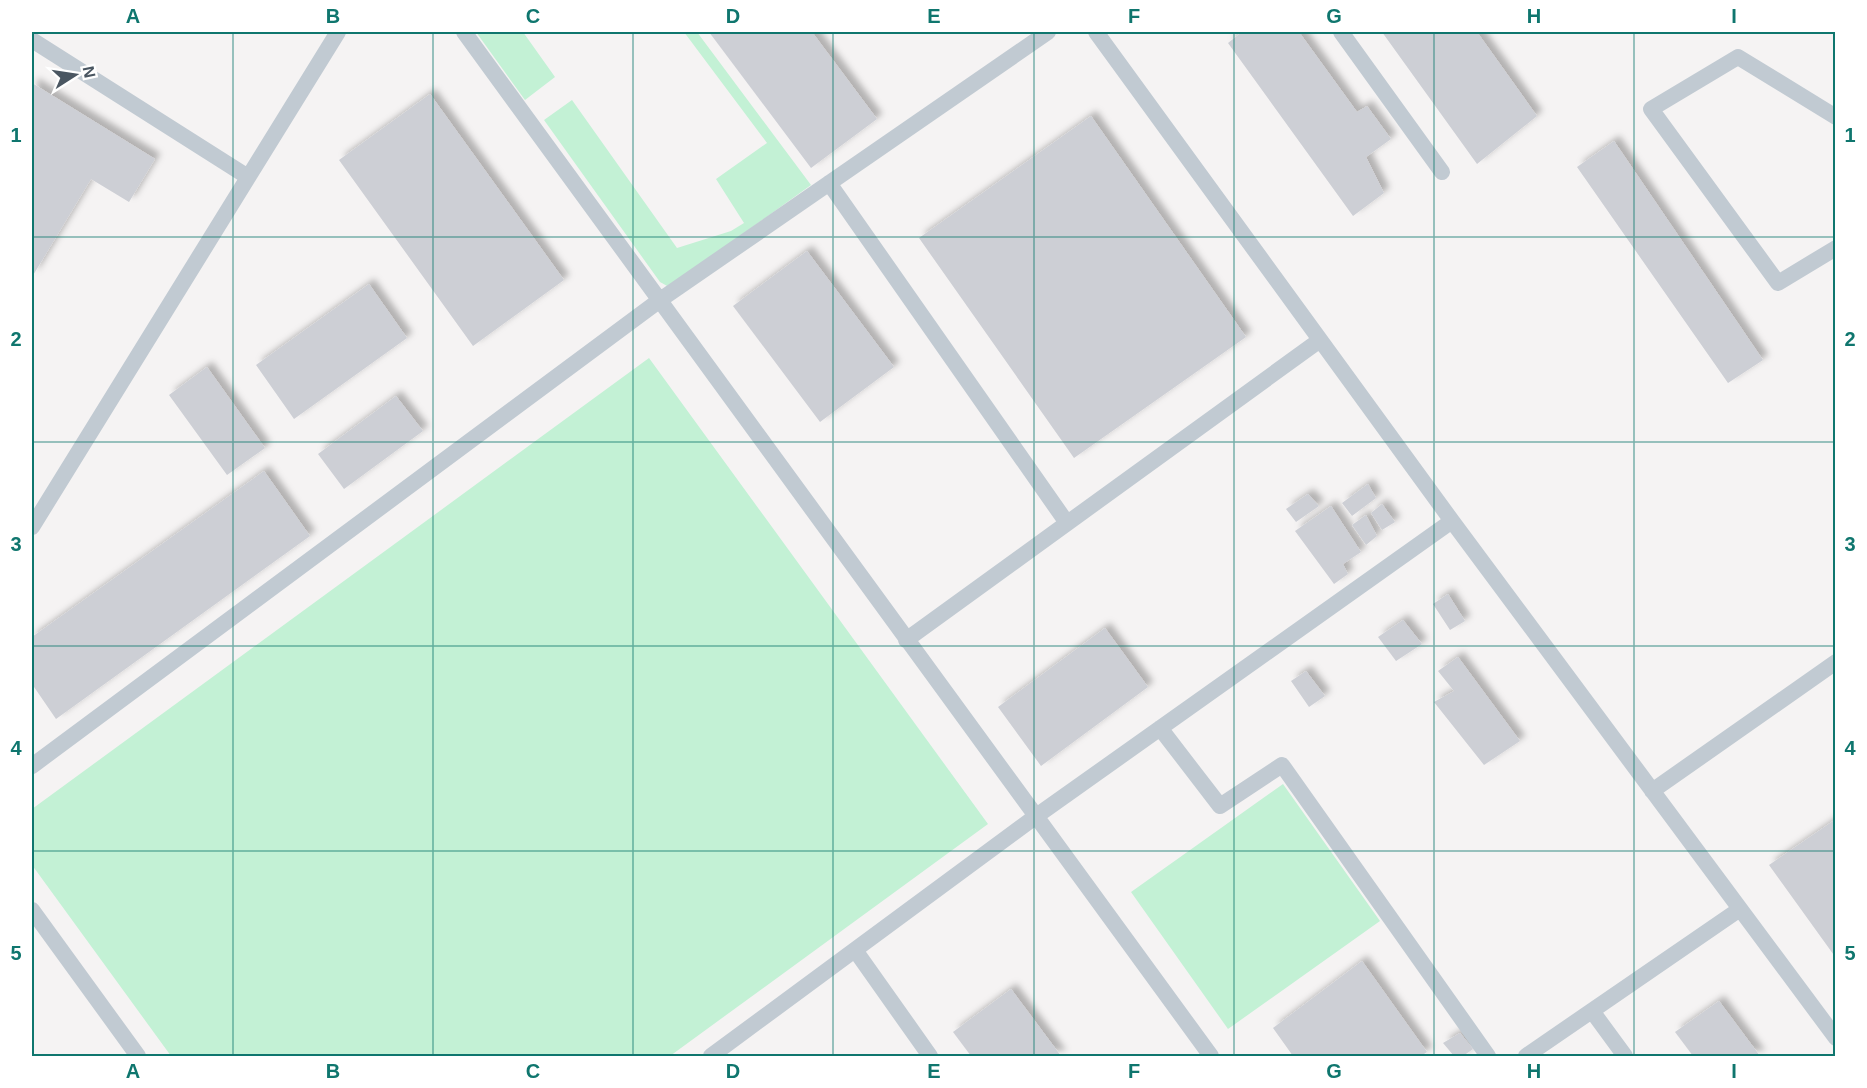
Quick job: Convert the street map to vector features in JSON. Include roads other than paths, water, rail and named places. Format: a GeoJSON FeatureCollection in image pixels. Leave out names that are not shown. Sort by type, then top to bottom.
{"type":"FeatureCollection","features":[{"type":"Feature","properties":{"kind":"lane"},"geometry":{"type":"LineString","coordinates":[[32,527],[338,32]]}},
{"type":"Feature","properties":{"kind":"lane"},"geometry":{"type":"LineString","coordinates":[[464,32],[1211,1056]]}},
{"type":"Feature","properties":{"kind":"lane"},"geometry":{"type":"LineString","coordinates":[[32,766],[660,300],[1048,32]]}},
{"type":"Feature","properties":{"kind":"lane"},"geometry":{"type":"LineString","coordinates":[[1096,32],[1452,520],[1836,1038]]}},
{"type":"Feature","properties":{"kind":"lane"},"geometry":{"type":"LineString","coordinates":[[1341,32],[1442,172]]}},
{"type":"Feature","properties":{"kind":"lane"},"geometry":{"type":"LineString","coordinates":[[32,40],[248,177]]}},
{"type":"Feature","properties":{"kind":"lane"},"geometry":{"type":"LineString","coordinates":[[1836,117],[1738,57],[1651,109],[1778,283],[1836,248]]}},
{"type":"Feature","properties":{"kind":"lane"},"geometry":{"type":"LineString","coordinates":[[829,183],[1067,523]]}},
{"type":"Feature","properties":{"kind":"lane"},"geometry":{"type":"LineString","coordinates":[[906,639],[1320,340]]}},
{"type":"Feature","properties":{"kind":"lane"},"geometry":{"type":"LineString","coordinates":[[711,1056],[1035,817],[1452,520]]}},
{"type":"Feature","properties":{"kind":"lane"},"geometry":{"type":"LineString","coordinates":[[1652,790],[1836,662]]}},
{"type":"Feature","properties":{"kind":"lane"},"geometry":{"type":"LineString","coordinates":[[1160,728],[1220,806],[1282,765],[1488,1056]]}},
{"type":"Feature","properties":{"kind":"lane"},"geometry":{"type":"LineString","coordinates":[[1526,1056],[1740,909]]}},
{"type":"Feature","properties":{"kind":"lane"},"geometry":{"type":"LineString","coordinates":[[32,910],[138,1056]]}},
{"type":"Feature","properties":{"kind":"lane"},"geometry":{"type":"LineString","coordinates":[[855,950],[930,1056]]}},
{"type":"Feature","properties":{"kind":"lane"},"geometry":{"type":"LineString","coordinates":[[1592,1011],[1625,1056]]}}]}
